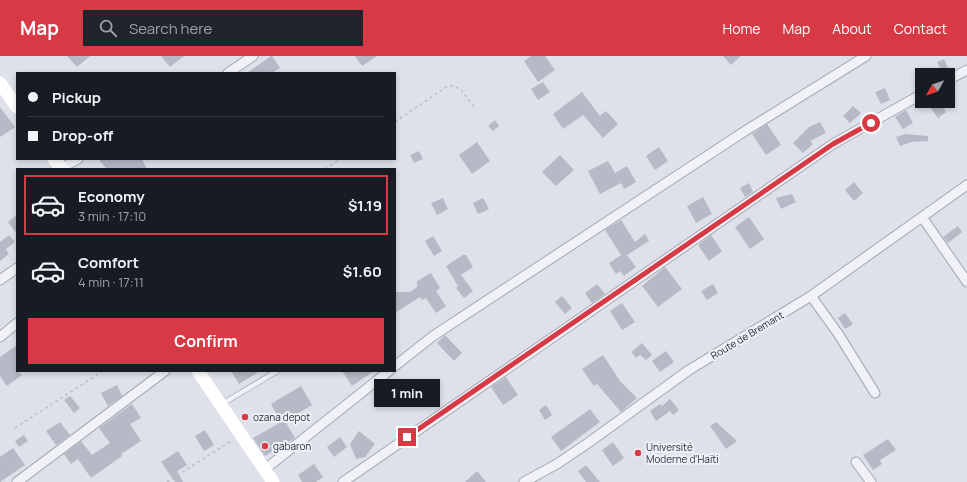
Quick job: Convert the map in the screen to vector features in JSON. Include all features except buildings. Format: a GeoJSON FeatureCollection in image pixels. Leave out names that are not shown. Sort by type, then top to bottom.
{"type":"FeatureCollection","features":[{"type":"Feature","properties":{"kind":"main road"},"geometry":{"type":"LineString","coordinates":[[0,83],[16,106]]}},
{"type":"Feature","properties":{"kind":"main road"},"geometry":{"type":"LineString","coordinates":[[199,372],[273,482]]}},
{"type":"Feature","properties":{"kind":"street"},"geometry":{"type":"LineString","coordinates":[[229,72],[253,56]]}},
{"type":"Feature","properties":{"kind":"street"},"geometry":{"type":"LineString","coordinates":[[396,365],[434,336],[718,148],[866,56]]}},
{"type":"Feature","properties":{"kind":"street"},"geometry":{"type":"LineString","coordinates":[[955,76],[967,70]]}},
{"type":"Feature","properties":{"kind":"street"},"geometry":{"type":"LineString","coordinates":[[343,482],[833,144],[915,98]]}},
{"type":"Feature","properties":{"kind":"street"},"geometry":{"type":"LineString","coordinates":[[59,165],[75,160]]}},
{"type":"Feature","properties":{"kind":"street","name":"Route de Bremant"},"geometry":{"type":"LineString","coordinates":[[524,482],[557,464],[588,443],[689,370],[811,296],[967,185]]}},
{"type":"Feature","properties":{"kind":"street"},"geometry":{"type":"LineString","coordinates":[[922,217],[967,282]]}},
{"type":"Feature","properties":{"kind":"street"},"geometry":{"type":"LineString","coordinates":[[0,280],[16,269]]}},
{"type":"Feature","properties":{"kind":"street"},"geometry":{"type":"LineString","coordinates":[[811,296],[839,335],[875,393]]}},
{"type":"Feature","properties":{"kind":"street"},"geometry":{"type":"LineString","coordinates":[[0,337],[16,324]]}},
{"type":"Feature","properties":{"kind":"street"},"geometry":{"type":"LineString","coordinates":[[17,482],[164,372]]}},
{"type":"Feature","properties":{"kind":"street"},"geometry":{"type":"LineString","coordinates":[[264,470],[388,372]]}},
{"type":"Feature","properties":{"kind":"street"},"geometry":{"type":"LineString","coordinates":[[856,462],[871,482]]}},
{"type":"Feature","properties":{"kind":"lane"},"geometry":{"type":"LineString","coordinates":[[221,405],[275,372]]}},
{"type":"Feature","properties":{"kind":"path"},"geometry":{"type":"LineString","coordinates":[[396,121],[446,87],[454,86],[461,90],[474,107]]}},
{"type":"Feature","properties":{"kind":"path"},"geometry":{"type":"LineString","coordinates":[[326,168],[338,160]]}},
{"type":"Feature","properties":{"kind":"path"},"geometry":{"type":"LineString","coordinates":[[15,428],[101,372]]}},
{"type":"Feature","properties":{"kind":"path"},"geometry":{"type":"LineString","coordinates":[[167,482],[241,435]]}},
{"type":"Feature","properties":{"kind":"place","name":"ozana depot"},"geometry":{"type":"Point","coordinates":[245,417]}},
{"type":"Feature","properties":{"kind":"place","name":"gabaron"},"geometry":{"type":"Point","coordinates":[265,446]}},
{"type":"Feature","properties":{"kind":"place","name":"Université Moderne d'Haïti"},"geometry":{"type":"Point","coordinates":[638,453]}},
{"type":"Feature","properties":{"kind":"route"},"geometry":{"type":"LineString","coordinates":[[407,437],[833,144],[871,123]]}}]}
